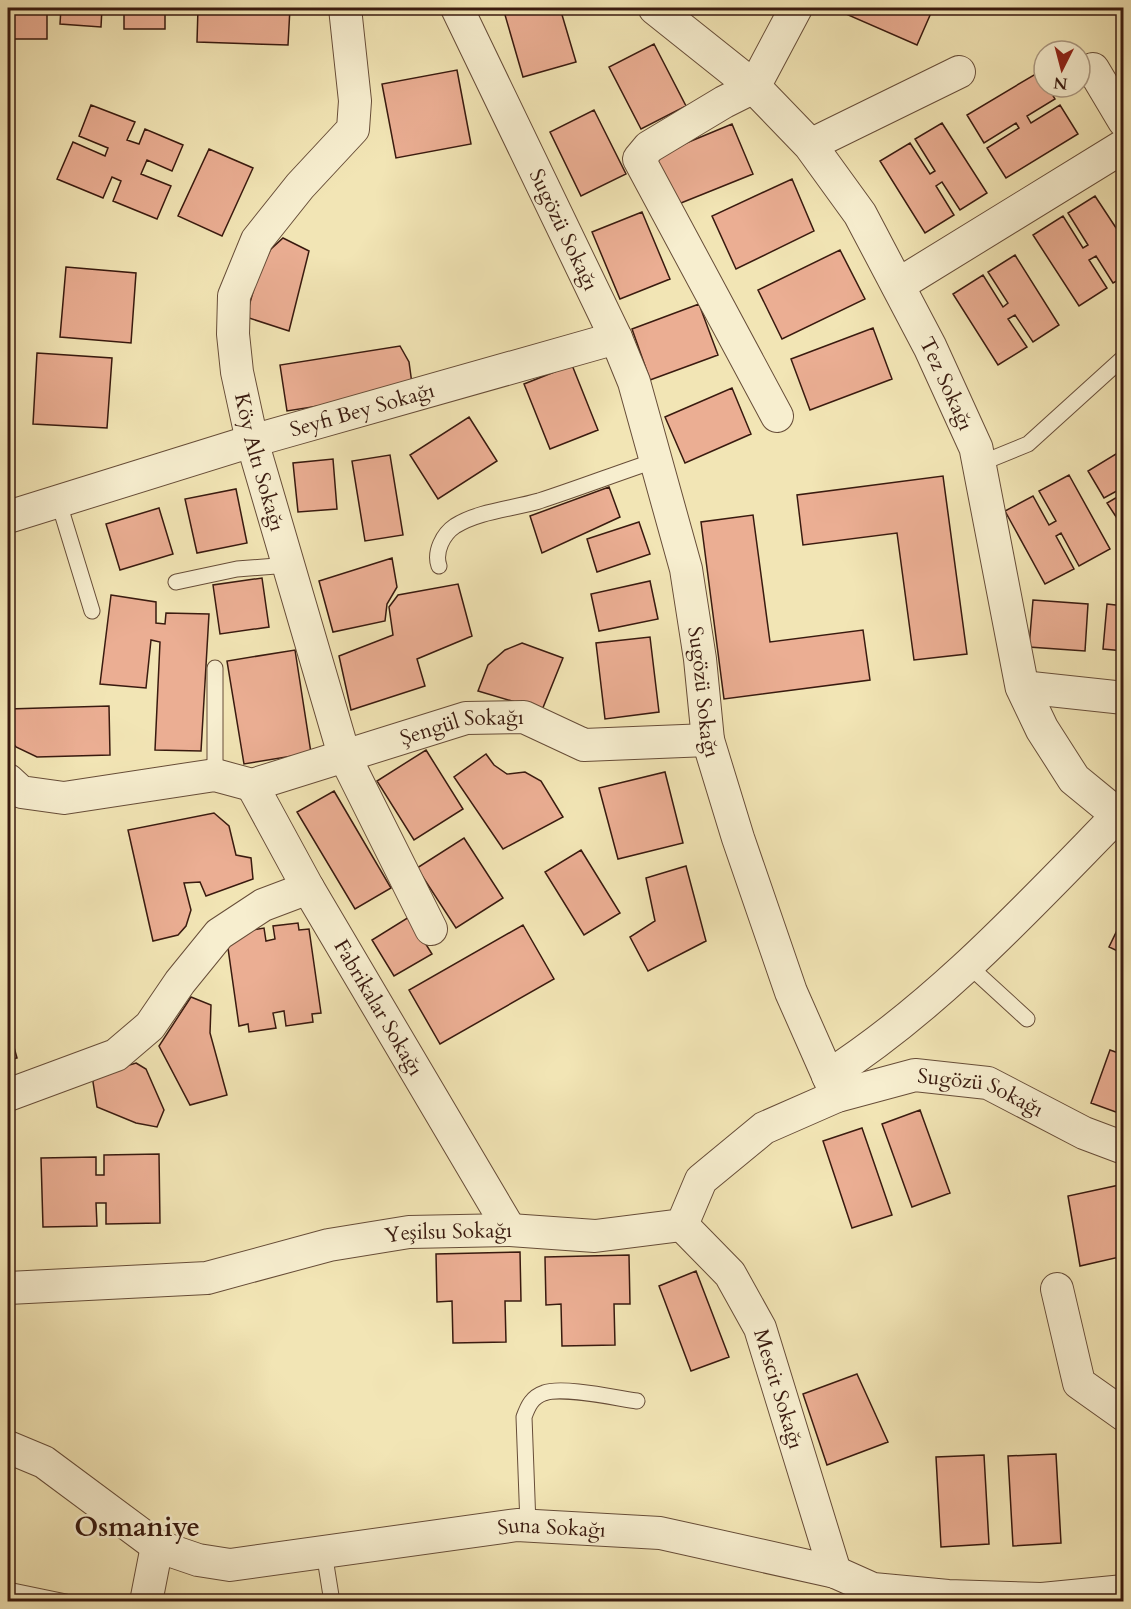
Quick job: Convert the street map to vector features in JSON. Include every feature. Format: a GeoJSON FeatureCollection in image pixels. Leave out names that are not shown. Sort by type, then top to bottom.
{"type":"FeatureCollection","features":[{"type":"Feature","properties":{"kind":"street","name":"Köy Altı Sokağı"},"geometry":{"type":"LineString","coordinates":[[345,8],[355,101],[353,129],[300,186],[257,240],[234,296],[233,334],[237,372],[252,441],[344,755],[431,929]]}},
{"type":"Feature","properties":{"kind":"street","name":"Sugözü Sokağı"},"geometry":{"type":"LineString","coordinates":[[457,8],[616,338],[634,382],[686,568],[700,659],[708,740],[791,992],[832,1086],[915,1075],[988,1083],[1084,1133],[1124,1148]]}},
{"type":"Feature","properties":{"kind":"street","name":"Tez Sokağı"},"geometry":{"type":"LineString","coordinates":[[655,8],[754,87],[810,145],[860,214],[898,285],[976,448],[1022,687],[1042,729],[1074,779],[1121,818]]}},
{"type":"Feature","properties":{"kind":"street"},"geometry":{"type":"LineString","coordinates":[[777,416],[639,159],[649,147],[724,102],[754,87],[796,8]]}},
{"type":"Feature","properties":{"kind":"street"},"geometry":{"type":"LineString","coordinates":[[1093,69],[1124,121]]}},
{"type":"Feature","properties":{"kind":"street"},"geometry":{"type":"LineString","coordinates":[[810,145],[959,72]]}},
{"type":"Feature","properties":{"kind":"street"},"geometry":{"type":"LineString","coordinates":[[898,285],[1124,146]]}},
{"type":"Feature","properties":{"kind":"street","name":"Seyfi Bey Sokağı"},"geometry":{"type":"LineString","coordinates":[[8,517],[252,441],[616,338]]}},
{"type":"Feature","properties":{"kind":"street"},"geometry":{"type":"LineString","coordinates":[[1022,687],[1124,698]]}},
{"type":"Feature","properties":{"kind":"street","name":"Şengül Sokağı"},"geometry":{"type":"LineString","coordinates":[[252,785],[466,718],[524,717],[584,745],[708,740]]}},
{"type":"Feature","properties":{"kind":"street"},"geometry":{"type":"LineString","coordinates":[[8,780],[21,792],[64,798],[215,775],[252,785]]}},
{"type":"Feature","properties":{"kind":"street","name":"Fabrikalar Sokağı"},"geometry":{"type":"LineString","coordinates":[[252,785],[308,888],[510,1230]]}},
{"type":"Feature","properties":{"kind":"street"},"geometry":{"type":"LineString","coordinates":[[682,1225],[701,1180],[764,1128],[832,1086],[870,1049],[984,952],[1121,818]]}},
{"type":"Feature","properties":{"kind":"street"},"geometry":{"type":"LineString","coordinates":[[8,1095],[116,1055],[150,1026],[180,982],[219,934],[263,905],[308,888]]}},
{"type":"Feature","properties":{"kind":"street","name":"Yeşilsu Sokağı"},"geometry":{"type":"LineString","coordinates":[[8,1288],[207,1278],[329,1245],[409,1232],[510,1230],[595,1236],[682,1225]]}},
{"type":"Feature","properties":{"kind":"street","name":"Mescit Sokağı"},"geometry":{"type":"LineString","coordinates":[[682,1225],[730,1274],[760,1328],[835,1572]]}},
{"type":"Feature","properties":{"kind":"street"},"geometry":{"type":"LineString","coordinates":[[1057,1289],[1079,1383],[1124,1415]]}},
{"type":"Feature","properties":{"kind":"street","name":"Suna Sokağı"},"geometry":{"type":"LineString","coordinates":[[8,1447],[44,1462],[157,1546],[198,1560],[230,1565],[528,1525],[660,1533],[835,1572],[870,1595],[1029,1600],[1124,1591]]}},
{"type":"Feature","properties":{"kind":"street"},"geometry":{"type":"LineString","coordinates":[[146,1602],[157,1546]]}},
{"type":"Feature","properties":{"kind":"lane"},"geometry":{"type":"LineString","coordinates":[[979,464],[1028,444],[1124,357]]}},
{"type":"Feature","properties":{"kind":"lane"},"geometry":{"type":"LineString","coordinates":[[439,566],[437,556],[443,538],[454,527],[472,517],[538,501],[657,460]]}},
{"type":"Feature","properties":{"kind":"lane"},"geometry":{"type":"LineString","coordinates":[[58,500],[92,611]]}},
{"type":"Feature","properties":{"kind":"lane"},"geometry":{"type":"LineString","coordinates":[[176,582],[237,569],[289,565]]}},
{"type":"Feature","properties":{"kind":"lane"},"geometry":{"type":"LineString","coordinates":[[215,668],[215,775]]}},
{"type":"Feature","properties":{"kind":"lane"},"geometry":{"type":"LineString","coordinates":[[968,965],[1027,1018]]}},
{"type":"Feature","properties":{"kind":"lane"},"geometry":{"type":"LineString","coordinates":[[528,1525],[524,1416],[530,1401],[545,1392],[567,1392],[637,1401]]}},
{"type":"Feature","properties":{"kind":"lane"},"geometry":{"type":"LineString","coordinates":[[324,1552],[332,1602]]}},
{"type":"Feature","properties":{"kind":"lane"},"geometry":{"type":"LineString","coordinates":[[8,1590],[66,1602]]}},
{"type":"Feature","properties":{"kind":"building"},"geometry":{"type":"Polygon","coordinates":[[[9,8],[47,8],[47,39],[9,39],[9,8]]]}},
{"type":"Feature","properties":{"kind":"building"},"geometry":{"type":"Polygon","coordinates":[[[61,8],[102,8],[101,27],[60,24],[61,8]]]}},
{"type":"Feature","properties":{"kind":"building"},"geometry":{"type":"Polygon","coordinates":[[[124,8],[165,8],[165,29],[124,29],[124,8]]]}},
{"type":"Feature","properties":{"kind":"building"},"geometry":{"type":"Polygon","coordinates":[[[198,8],[290,8],[288,45],[197,42],[198,8]]]}},
{"type":"Feature","properties":{"kind":"building"},"geometry":{"type":"Polygon","coordinates":[[[503,8],[560,8],[576,62],[523,77],[503,8]]]}},
{"type":"Feature","properties":{"kind":"building"},"geometry":{"type":"Polygon","coordinates":[[[841,8],[917,8],[931,13],[917,45],[839,11],[841,8]]]}},
{"type":"Feature","properties":{"kind":"building"},"geometry":{"type":"Polygon","coordinates":[[[1119,8],[1124,8],[1124,20],[1116,12],[1119,8]]]}},
{"type":"Feature","properties":{"kind":"building"},"geometry":{"type":"Polygon","coordinates":[[[654,44],[686,106],[641,129],[609,67],[654,44]]]}},
{"type":"Feature","properties":{"kind":"building"},"geometry":{"type":"Polygon","coordinates":[[[457,70],[471,144],[396,158],[382,84],[457,70]]]}},
{"type":"Feature","properties":{"kind":"building"},"geometry":{"type":"Polygon","coordinates":[[[1032,76],[1032,99],[1055,99],[1027,116],[1031,123],[1060,105],[1078,134],[1006,178],[987,148],[1019,128],[1016,123],[984,143],[967,115],[1032,76]]]}},
{"type":"Feature","properties":{"kind":"building"},"geometry":{"type":"Polygon","coordinates":[[[91,105],[135,122],[127,140],[139,144],[145,129],[183,145],[172,171],[147,160],[141,174],[171,186],[157,219],[113,201],[121,181],[112,177],[103,198],[57,179],[73,142],[105,156],[108,148],[79,136],[91,105]]]}},
{"type":"Feature","properties":{"kind":"building"},"geometry":{"type":"Polygon","coordinates":[[[594,110],[626,174],[581,196],[550,132],[594,110]]]}},
{"type":"Feature","properties":{"kind":"building"},"geometry":{"type":"Polygon","coordinates":[[[942,123],[987,193],[960,210],[942,182],[936,186],[954,215],[925,233],[880,161],[910,143],[930,174],[935,171],[915,139],[942,123]]]}},
{"type":"Feature","properties":{"kind":"building"},"geometry":{"type":"Polygon","coordinates":[[[732,124],[753,174],[676,205],[655,156],[732,124]]]}},
{"type":"Feature","properties":{"kind":"building"},"geometry":{"type":"Polygon","coordinates":[[[209,149],[253,168],[222,236],[178,216],[209,149]]]}},
{"type":"Feature","properties":{"kind":"building"},"geometry":{"type":"Polygon","coordinates":[[[792,179],[814,231],[736,269],[712,216],[792,179]]]}},
{"type":"Feature","properties":{"kind":"building"},"geometry":{"type":"Polygon","coordinates":[[[1095,196],[1124,240],[1124,277],[1113,283],[1096,256],[1089,260],[1107,288],[1079,306],[1033,235],[1063,216],[1083,248],[1088,245],[1068,213],[1095,196]]]}},
{"type":"Feature","properties":{"kind":"building"},"geometry":{"type":"Polygon","coordinates":[[[642,212],[670,279],[620,299],[592,232],[642,212]]]}},
{"type":"Feature","properties":{"kind":"building"},"geometry":{"type":"Polygon","coordinates":[[[283,238],[309,251],[289,331],[246,317],[259,270],[271,249],[283,238]]]}},
{"type":"Feature","properties":{"kind":"building"},"geometry":{"type":"Polygon","coordinates":[[[840,250],[865,299],[782,339],[758,290],[840,250]]]}},
{"type":"Feature","properties":{"kind":"building"},"geometry":{"type":"Polygon","coordinates":[[[1015,255],[1059,325],[1033,342],[1015,315],[1008,319],[1027,347],[998,365],[953,294],[983,275],[1003,307],[1008,303],[988,272],[1015,255]]]}},
{"type":"Feature","properties":{"kind":"building"},"geometry":{"type":"Polygon","coordinates":[[[66,267],[136,273],[131,343],[60,337],[66,267]]]}},
{"type":"Feature","properties":{"kind":"building"},"geometry":{"type":"Polygon","coordinates":[[[699,304],[718,355],[650,380],[632,329],[699,304]]]}},
{"type":"Feature","properties":{"kind":"building"},"geometry":{"type":"Polygon","coordinates":[[[873,328],[892,379],[810,410],[791,359],[873,328]]]}},
{"type":"Feature","properties":{"kind":"building"},"geometry":{"type":"Polygon","coordinates":[[[400,346],[409,362],[413,391],[287,411],[280,365],[400,346]]]}},
{"type":"Feature","properties":{"kind":"building"},"geometry":{"type":"Polygon","coordinates":[[[37,353],[112,358],[107,428],[33,424],[37,353]]]}},
{"type":"Feature","properties":{"kind":"building"},"geometry":{"type":"Polygon","coordinates":[[[572,365],[598,430],[550,449],[524,384],[572,365]]]}},
{"type":"Feature","properties":{"kind":"building"},"geometry":{"type":"Polygon","coordinates":[[[732,388],[751,434],[685,463],[665,417],[732,388]]]}},
{"type":"Feature","properties":{"kind":"building"},"geometry":{"type":"Polygon","coordinates":[[[469,417],[497,461],[438,499],[410,455],[469,417]]]}},
{"type":"Feature","properties":{"kind":"building"},"geometry":{"type":"Polygon","coordinates":[[[1124,449],[1124,487],[1104,498],[1088,471],[1124,449]]]}},
{"type":"Feature","properties":{"kind":"building"},"geometry":{"type":"Polygon","coordinates":[[[8,455],[14,479],[8,480],[8,455]]]}},
{"type":"Feature","properties":{"kind":"building"},"geometry":{"type":"Polygon","coordinates":[[[390,455],[403,535],[365,541],[352,461],[390,455]]]}},
{"type":"Feature","properties":{"kind":"building"},"geometry":{"type":"Polygon","coordinates":[[[333,459],[337,509],[298,512],[293,463],[333,459]]]}},
{"type":"Feature","properties":{"kind":"building"},"geometry":{"type":"Polygon","coordinates":[[[1069,475],[1110,549],[1079,566],[1061,533],[1056,536],[1074,569],[1045,584],[1005,511],[1033,496],[1049,525],[1056,521],[1039,491],[1069,475]]]}},
{"type":"Feature","properties":{"kind":"building"},"geometry":{"type":"Polygon","coordinates":[[[943,476],[967,654],[914,660],[897,533],[803,545],[797,495],[943,476]]]}},
{"type":"Feature","properties":{"kind":"building"},"geometry":{"type":"Polygon","coordinates":[[[609,487],[620,517],[542,553],[530,516],[609,487]]]}},
{"type":"Feature","properties":{"kind":"building"},"geometry":{"type":"Polygon","coordinates":[[[236,489],[247,543],[197,553],[185,499],[236,489]]]}},
{"type":"Feature","properties":{"kind":"building"},"geometry":{"type":"Polygon","coordinates":[[[1124,493],[1124,529],[1107,503],[1124,493]]]}},
{"type":"Feature","properties":{"kind":"building"},"geometry":{"type":"Polygon","coordinates":[[[159,508],[173,554],[120,570],[106,524],[159,508]]]}},
{"type":"Feature","properties":{"kind":"building"},"geometry":{"type":"Polygon","coordinates":[[[753,515],[770,642],[863,630],[870,680],[724,699],[701,522],[753,515]]]}},
{"type":"Feature","properties":{"kind":"building"},"geometry":{"type":"Polygon","coordinates":[[[639,522],[650,554],[597,572],[587,539],[639,522]]]}},
{"type":"Feature","properties":{"kind":"building"},"geometry":{"type":"Polygon","coordinates":[[[392,558],[397,587],[387,604],[385,621],[333,632],[319,581],[392,558]]]}},
{"type":"Feature","properties":{"kind":"building"},"geometry":{"type":"Polygon","coordinates":[[[262,578],[269,627],[220,634],[213,585],[262,578]]]}},
{"type":"Feature","properties":{"kind":"building"},"geometry":{"type":"Polygon","coordinates":[[[650,581],[658,619],[599,631],[591,594],[650,581]]]}},
{"type":"Feature","properties":{"kind":"building"},"geometry":{"type":"Polygon","coordinates":[[[458,584],[472,636],[417,659],[425,686],[351,710],[339,656],[393,635],[389,607],[398,595],[458,584]]]}},
{"type":"Feature","properties":{"kind":"building"},"geometry":{"type":"Polygon","coordinates":[[[111,595],[156,602],[156,623],[165,624],[166,613],[209,614],[201,751],[155,750],[160,642],[151,640],[146,688],[100,684],[111,595]]]}},
{"type":"Feature","properties":{"kind":"building"},"geometry":{"type":"Polygon","coordinates":[[[1033,600],[1088,604],[1085,651],[1029,647],[1033,600]]]}},
{"type":"Feature","properties":{"kind":"building"},"geometry":{"type":"Polygon","coordinates":[[[1107,604],[1124,606],[1124,651],[1103,649],[1107,604]]]}},
{"type":"Feature","properties":{"kind":"building"},"geometry":{"type":"Polygon","coordinates":[[[650,637],[659,712],[605,719],[596,643],[650,637]]]}},
{"type":"Feature","properties":{"kind":"building"},"geometry":{"type":"Polygon","coordinates":[[[522,643],[563,658],[542,710],[478,691],[488,665],[505,650],[522,643]]]}},
{"type":"Feature","properties":{"kind":"building"},"geometry":{"type":"Polygon","coordinates":[[[295,650],[311,753],[244,764],[227,661],[295,650]]]}},
{"type":"Feature","properties":{"kind":"building"},"geometry":{"type":"Polygon","coordinates":[[[109,706],[110,755],[37,757],[16,747],[8,736],[8,709],[109,706]]]}},
{"type":"Feature","properties":{"kind":"building"},"geometry":{"type":"Polygon","coordinates":[[[426,750],[463,809],[414,840],[377,781],[426,750]]]}},
{"type":"Feature","properties":{"kind":"building"},"geometry":{"type":"Polygon","coordinates":[[[486,754],[494,765],[507,774],[525,772],[541,781],[563,817],[503,849],[454,777],[486,754]]]}},
{"type":"Feature","properties":{"kind":"building"},"geometry":{"type":"Polygon","coordinates":[[[665,772],[683,843],[618,859],[599,788],[665,772]]]}},
{"type":"Feature","properties":{"kind":"building"},"geometry":{"type":"Polygon","coordinates":[[[334,791],[391,888],[355,909],[297,812],[334,791]]]}},
{"type":"Feature","properties":{"kind":"building"},"geometry":{"type":"Polygon","coordinates":[[[214,813],[229,826],[236,855],[251,858],[253,879],[206,896],[200,882],[184,883],[191,910],[186,926],[178,935],[153,941],[128,830],[214,813]]]}},
{"type":"Feature","properties":{"kind":"building"},"geometry":{"type":"Polygon","coordinates":[[[464,838],[503,898],[456,928],[417,868],[464,838]]]}},
{"type":"Feature","properties":{"kind":"building"},"geometry":{"type":"Polygon","coordinates":[[[581,850],[620,913],[584,935],[545,872],[581,850]]]}},
{"type":"Feature","properties":{"kind":"building"},"geometry":{"type":"Polygon","coordinates":[[[686,866],[706,941],[648,971],[630,937],[655,921],[646,878],[686,866]]]}},
{"type":"Feature","properties":{"kind":"building"},"geometry":{"type":"Polygon","coordinates":[[[1124,916],[1124,954],[1109,947],[1124,916]]]}},
{"type":"Feature","properties":{"kind":"building"},"geometry":{"type":"Polygon","coordinates":[[[409,917],[432,954],[394,976],[372,940],[409,917]]]}},
{"type":"Feature","properties":{"kind":"building"},"geometry":{"type":"Polygon","coordinates":[[[298,923],[299,930],[309,929],[321,1013],[312,1014],[313,1022],[286,1026],[284,1011],[273,1013],[276,1028],[249,1032],[248,1024],[239,1026],[227,941],[235,933],[264,928],[266,941],[275,939],[273,926],[298,923]]]}},
{"type":"Feature","properties":{"kind":"building"},"geometry":{"type":"Polygon","coordinates":[[[523,925],[554,979],[440,1044],[409,990],[523,925]]]}},
{"type":"Feature","properties":{"kind":"building"},"geometry":{"type":"Polygon","coordinates":[[[191,997],[211,1005],[210,1033],[227,1095],[190,1105],[159,1046],[191,997]]]}},
{"type":"Feature","properties":{"kind":"building"},"geometry":{"type":"Polygon","coordinates":[[[8,1026],[17,1058],[8,1060],[8,1026]]]}},
{"type":"Feature","properties":{"kind":"building"},"geometry":{"type":"Polygon","coordinates":[[[1110,1050],[1124,1055],[1124,1115],[1091,1103],[1110,1050]]]}},
{"type":"Feature","properties":{"kind":"building"},"geometry":{"type":"Polygon","coordinates":[[[136,1063],[146,1069],[164,1110],[157,1127],[136,1123],[97,1107],[93,1082],[96,1075],[136,1063]]]}},
{"type":"Feature","properties":{"kind":"building"},"geometry":{"type":"Polygon","coordinates":[[[920,1110],[950,1193],[912,1207],[882,1124],[920,1110]]]}},
{"type":"Feature","properties":{"kind":"building"},"geometry":{"type":"Polygon","coordinates":[[[862,1128],[892,1215],[852,1228],[823,1141],[862,1128]]]}},
{"type":"Feature","properties":{"kind":"building"},"geometry":{"type":"Polygon","coordinates":[[[159,1154],[160,1223],[106,1224],[106,1203],[96,1203],[97,1226],[43,1227],[41,1158],[96,1157],[96,1175],[104,1175],[104,1155],[159,1154]]]}},
{"type":"Feature","properties":{"kind":"building"},"geometry":{"type":"Polygon","coordinates":[[[1124,1184],[1124,1256],[1080,1266],[1068,1196],[1124,1184]]]}},
{"type":"Feature","properties":{"kind":"building"},"geometry":{"type":"Polygon","coordinates":[[[520,1252],[521,1301],[505,1301],[506,1342],[453,1343],[452,1301],[437,1302],[436,1254],[520,1252]]]}},
{"type":"Feature","properties":{"kind":"building"},"geometry":{"type":"Polygon","coordinates":[[[629,1255],[630,1304],[614,1304],[615,1345],[562,1346],[561,1304],[546,1305],[545,1257],[629,1255]]]}},
{"type":"Feature","properties":{"kind":"building"},"geometry":{"type":"Polygon","coordinates":[[[696,1271],[729,1357],[691,1371],[659,1286],[696,1271]]]}},
{"type":"Feature","properties":{"kind":"building"},"geometry":{"type":"Polygon","coordinates":[[[857,1374],[888,1442],[827,1465],[803,1394],[857,1374]]]}},
{"type":"Feature","properties":{"kind":"building"},"geometry":{"type":"Polygon","coordinates":[[[1056,1454],[1061,1543],[1013,1546],[1008,1456],[1056,1454]]]}},
{"type":"Feature","properties":{"kind":"building"},"geometry":{"type":"Polygon","coordinates":[[[984,1455],[989,1544],[941,1547],[936,1457],[984,1455]]]}},
{"type":"Feature","properties":{"kind":"district","name":"Osmaniye"},"geometry":{"type":"Point","coordinates":[137,1527]}}]}
